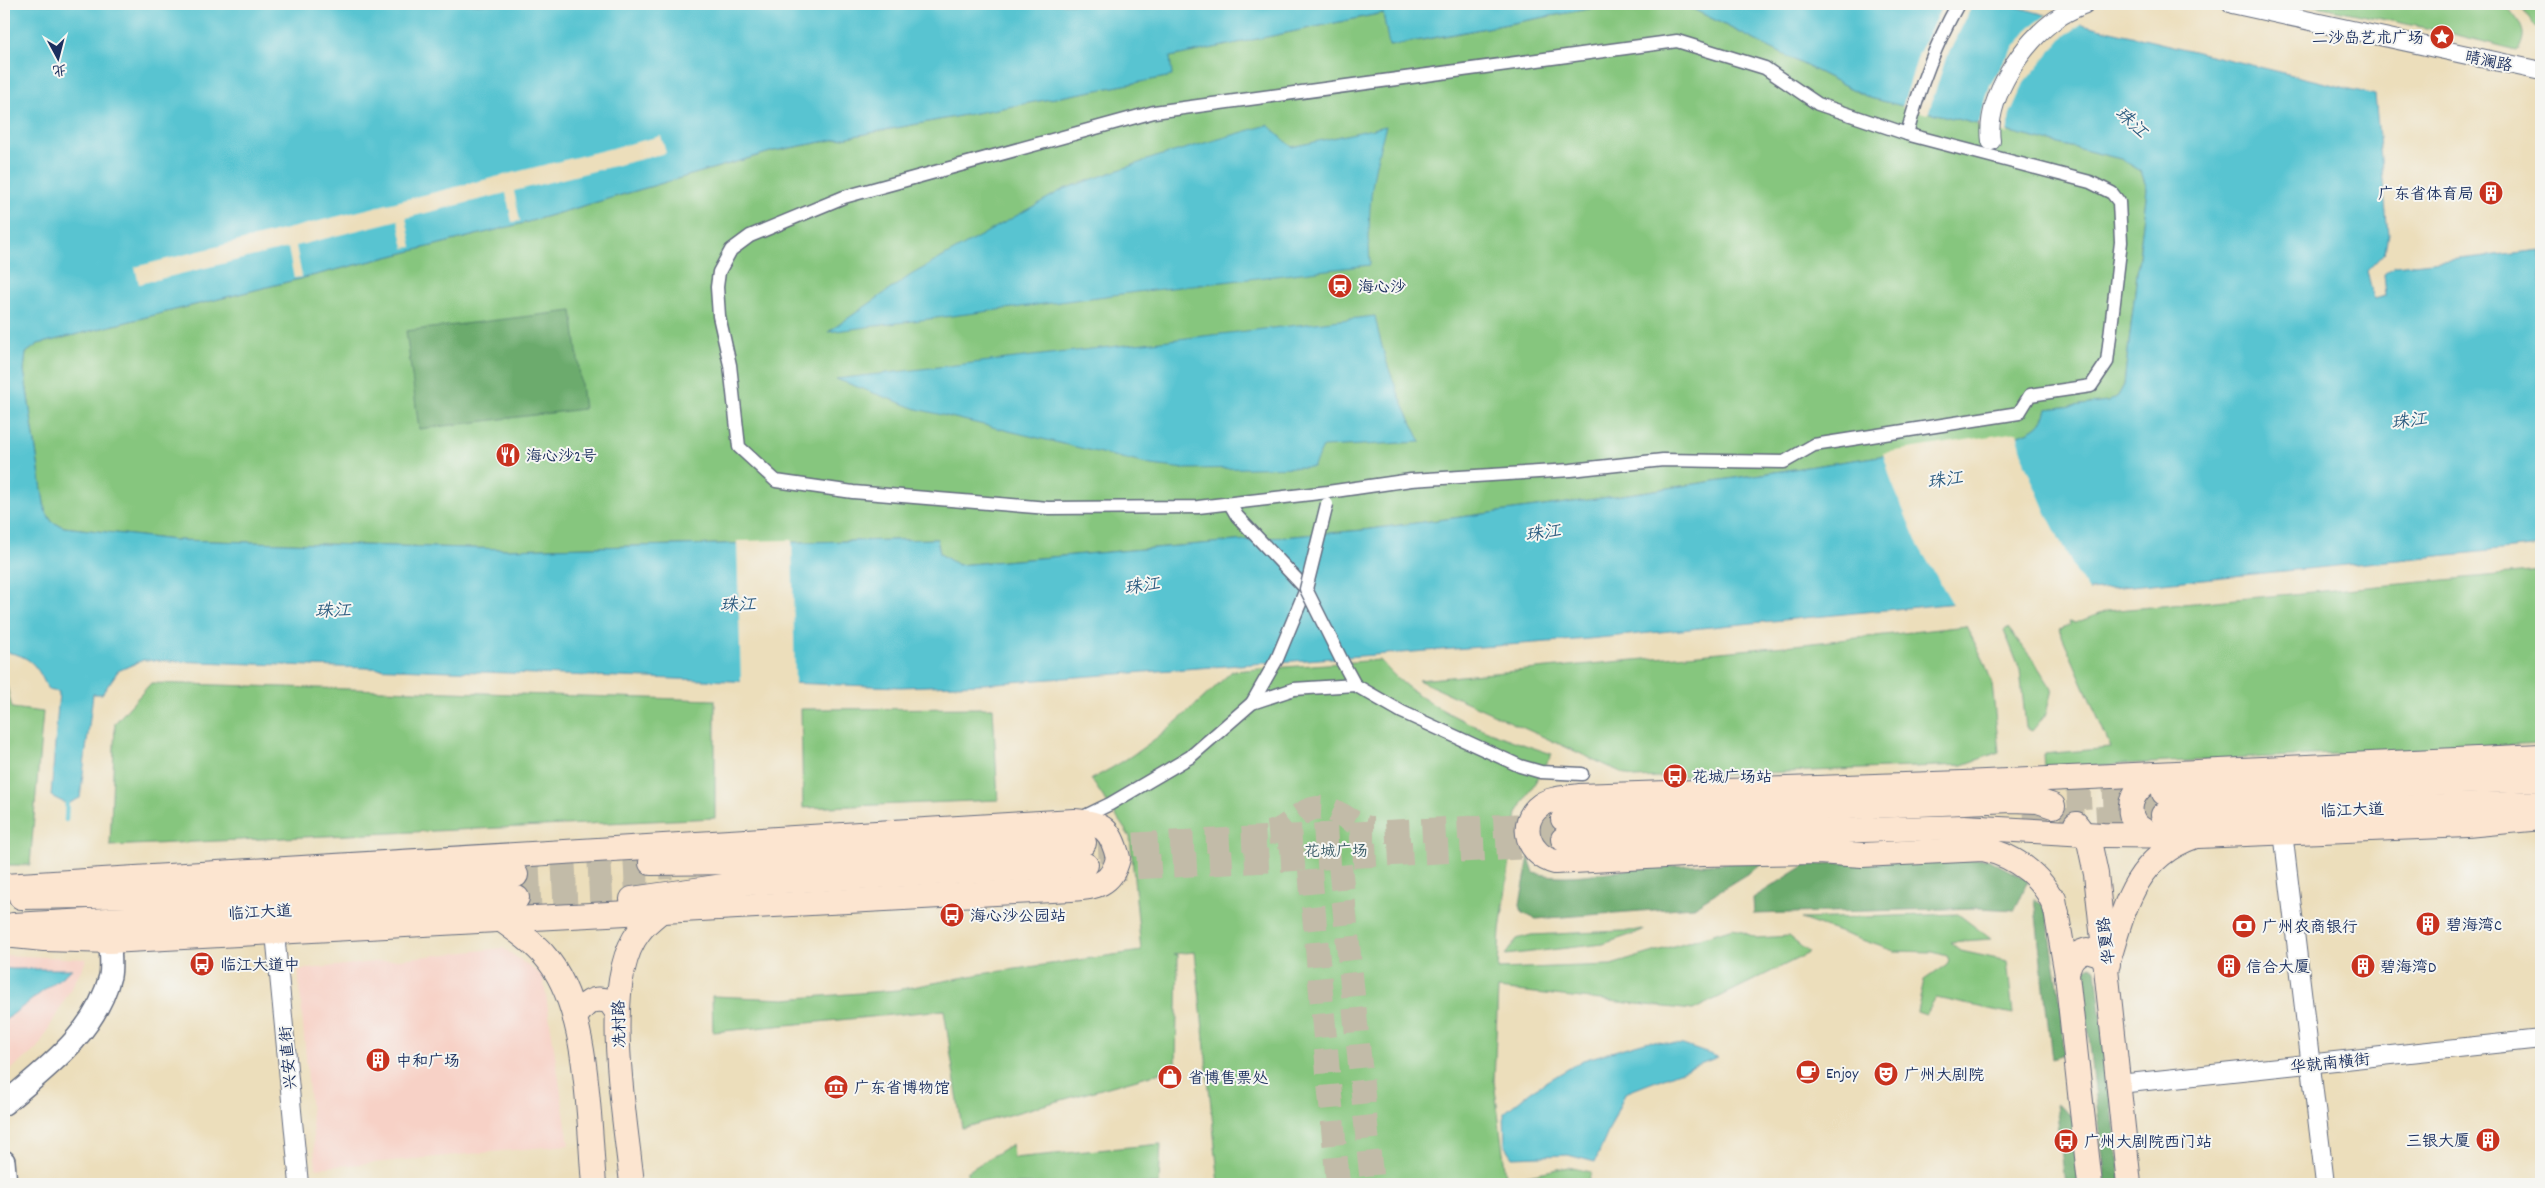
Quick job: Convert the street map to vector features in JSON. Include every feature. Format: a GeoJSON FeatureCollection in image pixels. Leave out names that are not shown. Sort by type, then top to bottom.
{"type":"FeatureCollection","features":[{"type":"Feature","properties":{"kind":"main road"},"geometry":{"type":"LineString","coordinates":[[2198,836],[2164,804],[2037,780],[1964,793],[1563,829],[1964,826],[2084,833],[2164,804],[2541,756]]}},
{"type":"Feature","properties":{"kind":"main road","name":"临江大道"},"geometry":{"type":"LineString","coordinates":[[2164,804],[2541,779]]}},
{"type":"Feature","properties":{"kind":"main road"},"geometry":{"type":"LineString","coordinates":[[2037,780],[2000,792],[1572,797],[1548,801],[1534,812],[1528,828],[1528,838],[1537,854],[1544,859],[1555,862],[1702,854],[1818,852],[1862,854],[1983,849],[2017,862],[2041,882],[2053,900],[2057,913]]}},
{"type":"Feature","properties":{"kind":"main road","name":"华夏路"},"geometry":{"type":"LineString","coordinates":[[2000,792],[2053,806],[2084,833],[2093,852],[2108,964],[2129,1184]]}},
{"type":"Feature","properties":{"kind":"main road"},"geometry":{"type":"LineString","coordinates":[[1964,793],[2023,800],[2053,806]]}},
{"type":"Feature","properties":{"kind":"main road","name":"临江大道"},"geometry":{"type":"LineString","coordinates":[[2164,804],[2541,803]]}},
{"type":"Feature","properties":{"kind":"main road"},"geometry":{"type":"LineString","coordinates":[[2108,964],[2124,908],[2139,877],[2149,866],[2178,842],[2198,836],[2467,825],[2541,818]]}},
{"type":"Feature","properties":{"kind":"main road"},"geometry":{"type":"LineString","coordinates":[[4,886],[66,880],[517,876],[1074,821],[1091,822],[1101,826],[1109,833],[1115,844],[1118,858],[1116,870],[1111,877],[1102,883],[1071,889],[110,941],[44,940],[4,936]]}},
{"type":"Feature","properties":{"kind":"main road"},"geometry":{"type":"LineString","coordinates":[[1964,826],[1993,836],[2033,860],[2049,880],[2057,913],[2067,975],[2090,1184]]}},
{"type":"Feature","properties":{"kind":"main road"},"geometry":{"type":"LineString","coordinates":[[517,876],[616,864],[1085,854],[687,890],[624,900],[562,916]]}},
{"type":"Feature","properties":{"kind":"main road","name":"临江大道"},"geometry":{"type":"LineString","coordinates":[[4,896],[82,898],[166,895],[517,876]]}},
{"type":"Feature","properties":{"kind":"main road","name":"临江大道"},"geometry":{"type":"LineString","coordinates":[[4,926],[517,876]]}},
{"type":"Feature","properties":{"kind":"main road","name":"冼村路"},"geometry":{"type":"LineString","coordinates":[[632,1184],[618,1046],[617,1012],[622,967],[638,932],[687,890]]}},
{"type":"Feature","properties":{"kind":"main road"},"geometry":{"type":"LineString","coordinates":[[503,921],[545,955],[568,998],[575,1018],[583,1066],[594,1184]]}},
{"type":"Feature","properties":{"kind":"main road"},"geometry":{"type":"LineString","coordinates":[[2067,975],[2073,957],[2087,950],[2100,954],[2108,964]]}},
{"type":"Feature","properties":{"kind":"main road"},"geometry":{"type":"LineString","coordinates":[[575,1018],[582,1007],[596,1000],[610,1002],[617,1012]]}},
{"type":"Feature","properties":{"kind":"street"},"geometry":{"type":"LineString","coordinates":[[1907,134],[1932,57],[1958,4]]}},
{"type":"Feature","properties":{"kind":"street"},"geometry":{"type":"LineString","coordinates":[[1992,148],[1990,131],[1996,102],[2011,68],[2043,30],[2057,18],[2085,4]]}},
{"type":"Feature","properties":{"kind":"street","name":"晴澜路"},"geometry":{"type":"LineString","coordinates":[[2232,4],[2541,71]]}},
{"type":"Feature","properties":{"kind":"street"},"geometry":{"type":"LineString","coordinates":[[1676,41],[1765,68],[1818,104],[1907,134],[1992,148],[2090,182],[2112,193],[2119,202],[2121,242],[2107,362],[2091,386],[2030,395],[2019,413],[1814,445],[1784,462],[1663,460],[1571,470],[1410,480],[1328,498],[1198,507],[1048,508],[853,492],[776,481],[740,447],[730,365],[719,316],[719,272],[731,250],[750,236],[844,197],[1154,112],[1676,41]]}},
{"type":"Feature","properties":{"kind":"street"},"geometry":{"type":"LineString","coordinates":[[1074,821],[1110,804],[1190,757],[1252,703],[1272,669],[1306,590],[1328,498]]}},
{"type":"Feature","properties":{"kind":"street"},"geometry":{"type":"LineString","coordinates":[[1230,504],[1237,516],[1306,590],[1356,685],[1402,712],[1520,766],[1541,772],[1582,774]]}},
{"type":"Feature","properties":{"kind":"street"},"geometry":{"type":"LineString","coordinates":[[1252,703],[1294,689],[1356,685]]}},
{"type":"Feature","properties":{"kind":"street"},"geometry":{"type":"LineString","coordinates":[[2283,832],[2325,1184]]}},
{"type":"Feature","properties":{"kind":"street","name":"兴安直街"},"geometry":{"type":"LineString","coordinates":[[275,932],[299,1184]]}},
{"type":"Feature","properties":{"kind":"street"},"geometry":{"type":"LineString","coordinates":[[4,1104],[64,1053],[87,1025],[101,999],[110,974],[110,941]]}},
{"type":"Feature","properties":{"kind":"street","name":"华就南横街"},"geometry":{"type":"LineString","coordinates":[[2119,1084],[2541,1039]]}},
{"type":"Feature","properties":{"kind":"street"},"geometry":{"type":"LineString","coordinates":[[4,1161],[6,1184]]}},
{"type":"Feature","properties":{"kind":"shaded area"},"geometry":{"type":"Polygon","coordinates":[[[503,948],[543,976],[569,1145],[316,1168],[298,970],[503,948]]]}},
{"type":"Feature","properties":{"kind":"shaded area"},"geometry":{"type":"Polygon","coordinates":[[[4,955],[87,959],[38,1048],[4,1075],[4,955]]]}},
{"type":"Feature","properties":{"kind":"green space"},"geometry":{"type":"Polygon","coordinates":[[[1615,4],[1683,4],[1870,98],[2121,159],[2141,171],[2147,188],[2124,385],[2118,396],[2108,402],[2047,409],[2043,419],[2037,426],[2019,435],[1589,500],[1363,530],[958,565],[940,554],[937,539],[506,549],[174,540],[64,527],[52,522],[45,510],[24,370],[26,353],[38,344],[524,223],[774,151],[1171,76],[1169,57],[1383,13],[1390,46],[1615,4]]]}},
{"type":"Feature","properties":{"kind":"green space"},"geometry":{"type":"Polygon","coordinates":[[[2307,4],[2505,4],[2521,26],[2523,38],[2517,50],[2441,31],[2307,4]]]}},
{"type":"Feature","properties":{"kind":"green space"},"geometry":{"type":"Polygon","coordinates":[[[2518,4],[2541,4],[2541,27],[2537,28],[2518,4]]]}},
{"type":"Feature","properties":{"kind":"green space"},"geometry":{"type":"Polygon","coordinates":[[[572,311],[584,409],[419,429],[406,331],[572,311]]]}},
{"type":"Feature","properties":{"kind":"green space"},"geometry":{"type":"Polygon","coordinates":[[[2541,571],[2541,744],[2044,768],[2043,754],[2111,748],[2059,629],[2070,625],[2069,622],[2075,623],[2107,611],[2541,571]]]}},
{"type":"Feature","properties":{"kind":"green space"},"geometry":{"type":"Polygon","coordinates":[[[1966,626],[1984,661],[1992,683],[1999,752],[1963,765],[1634,778],[1418,680],[1785,646],[1966,626]]]}},
{"type":"Feature","properties":{"kind":"green space"},"geometry":{"type":"Polygon","coordinates":[[[2008,628],[2034,661],[2052,689],[2046,714],[2032,731],[2026,728],[2020,670],[2004,630],[2008,628]]]}},
{"type":"Feature","properties":{"kind":"green space","name":"花城广场"},"geometry":{"type":"Polygon","coordinates":[[[1380,660],[1397,678],[1437,707],[1482,729],[1552,754],[1517,813],[1500,930],[1498,969],[1611,965],[1733,928],[1757,938],[1788,936],[1809,953],[1693,1010],[1498,989],[1494,1081],[1507,1184],[1219,1184],[1195,952],[1173,954],[1178,955],[1176,1068],[962,1128],[944,1010],[713,1032],[712,996],[785,999],[897,990],[981,974],[1141,951],[1130,837],[1091,779],[1130,757],[1166,731],[1232,671],[1380,660]]]}},
{"type":"Feature","properties":{"kind":"green space"},"geometry":{"type":"Polygon","coordinates":[[[4,673],[12,708],[43,712],[30,865],[4,865],[4,673]]]}},
{"type":"Feature","properties":{"kind":"green space"},"geometry":{"type":"Polygon","coordinates":[[[151,683],[715,700],[715,818],[110,846],[115,723],[151,683]]]}},
{"type":"Feature","properties":{"kind":"green space"},"geometry":{"type":"Polygon","coordinates":[[[993,708],[998,800],[803,808],[801,709],[993,708]]]}},
{"type":"Feature","properties":{"kind":"green space"},"geometry":{"type":"Polygon","coordinates":[[[1529,857],[1534,873],[1561,876],[1588,875],[1641,868],[1768,861],[1693,907],[1536,919],[1522,913],[1520,904],[1529,857]]]}},
{"type":"Feature","properties":{"kind":"green space"},"geometry":{"type":"Polygon","coordinates":[[[1987,859],[2028,880],[2015,910],[1979,908],[1754,914],[1753,898],[1807,864],[1987,859]]]}},
{"type":"Feature","properties":{"kind":"green space"},"geometry":{"type":"Polygon","coordinates":[[[2034,898],[2046,908],[2062,1012],[2064,1055],[2052,1059],[2034,898]]]}},
{"type":"Feature","properties":{"kind":"green space"},"geometry":{"type":"Polygon","coordinates":[[[1958,914],[1991,939],[1950,942],[1961,951],[2007,961],[2013,1014],[1936,998],[1926,1015],[1917,1012],[1924,980],[1947,964],[1949,960],[1947,956],[1933,952],[1894,951],[1801,919],[1958,914]]]}},
{"type":"Feature","properties":{"kind":"green space"},"geometry":{"type":"Polygon","coordinates":[[[1645,930],[1603,944],[1505,955],[1517,939],[1531,935],[1645,930]]]}},
{"type":"Feature","properties":{"kind":"green space"},"geometry":{"type":"Polygon","coordinates":[[[2091,966],[2096,970],[2121,1184],[2106,1184],[2082,976],[2084,970],[2091,966]]]}},
{"type":"Feature","properties":{"kind":"green space"},"geometry":{"type":"Polygon","coordinates":[[[2056,1104],[2075,1118],[2080,1184],[2065,1184],[2056,1104]]]}},
{"type":"Feature","properties":{"kind":"green space"},"geometry":{"type":"Polygon","coordinates":[[[1012,1144],[1013,1158],[1161,1144],[1159,1184],[968,1184],[967,1172],[1012,1144]]]}},
{"type":"Feature","properties":{"kind":"green space"},"geometry":{"type":"Polygon","coordinates":[[[1568,1167],[1591,1172],[1588,1184],[1515,1184],[1513,1178],[1568,1167]]]}},
{"type":"Feature","properties":{"kind":"water","name":"珠江"},"geometry":{"type":"Polygon","coordinates":[[[4,4],[1615,4],[1389,46],[1383,13],[1170,57],[1172,76],[774,151],[524,223],[38,344],[26,353],[24,370],[45,510],[52,522],[64,527],[174,540],[506,549],[937,539],[940,554],[958,565],[1363,530],[1589,500],[2019,435],[2037,426],[2043,419],[2047,409],[2108,402],[2118,396],[2124,385],[2147,189],[2141,171],[2121,159],[1870,98],[1683,4],[2006,4],[2375,95],[2388,234],[2385,252],[2367,271],[2374,299],[2386,296],[2384,274],[2395,266],[2541,250],[2541,546],[1588,639],[983,684],[900,687],[143,660],[118,671],[102,694],[93,694],[80,798],[67,804],[51,796],[59,692],[48,690],[37,669],[27,659],[4,652],[4,4]]]}},
{"type":"Feature","properties":{"kind":"water"},"geometry":{"type":"Polygon","coordinates":[[[1268,125],[1292,147],[1386,126],[1371,194],[1369,229],[1370,265],[1136,292],[828,332],[911,275],[1064,189],[1156,157],[1268,125]]]}},
{"type":"Feature","properties":{"kind":"water"},"geometry":{"type":"Polygon","coordinates":[[[1375,316],[1383,350],[1393,380],[1421,442],[1323,447],[1313,467],[1185,469],[1151,465],[917,409],[836,379],[1375,316]]]}},
{"type":"Feature","properties":{"kind":"water"},"geometry":{"type":"Polygon","coordinates":[[[4,968],[12,969],[72,969],[4,1021],[4,968]]]}},
{"type":"Feature","properties":{"kind":"water"},"geometry":{"type":"Polygon","coordinates":[[[1649,1041],[1683,1045],[1718,1057],[1625,1093],[1595,1162],[1568,1155],[1513,1157],[1505,1145],[1504,1113],[1531,1091],[1583,1060],[1649,1041]]]}},
{"type":"Feature","properties":{"kind":"pier"},"geometry":{"type":"Polygon","coordinates":[[[1943,4],[1973,4],[1945,61],[1928,114],[1902,108],[1919,53],[1943,4]]]}},
{"type":"Feature","properties":{"kind":"pier"},"geometry":{"type":"Polygon","coordinates":[[[2048,14],[2084,22],[2061,39],[2024,83],[2010,114],[2007,134],[1978,127],[1990,85],[2008,55],[2030,27],[2048,14]]]}},
{"type":"Feature","properties":{"kind":"pier"},"geometry":{"type":"Polygon","coordinates":[[[661,136],[666,153],[514,191],[520,221],[512,222],[506,193],[406,218],[412,247],[404,248],[398,220],[296,246],[302,277],[294,278],[288,248],[139,284],[135,267],[661,136]]]}},
{"type":"Feature","properties":{"kind":"pier"},"geometry":{"type":"Polygon","coordinates":[[[2017,432],[2025,464],[2045,511],[2076,572],[2091,593],[1954,606],[1918,545],[1892,483],[1883,453],[2017,432]]]}},
{"type":"Feature","properties":{"kind":"pier"},"geometry":{"type":"Polygon","coordinates":[[[792,540],[795,685],[741,684],[737,541],[792,540]]]}},
{"type":"Feature","properties":{"kind":"waterway"},"geometry":{"type":"LineString","coordinates":[[66,820],[67,799]]}},
{"type":"Feature","properties":{"kind":"tunnel"},"geometry":{"type":"LineString","coordinates":[[2031,800],[2155,793]]}},
{"type":"Feature","properties":{"kind":"tunnel"},"geometry":{"type":"LineString","coordinates":[[1268,833],[1281,829],[1303,813],[1316,808],[1331,810],[1366,827],[1374,828]]}},
{"type":"Feature","properties":{"kind":"tunnel"},"geometry":{"type":"LineString","coordinates":[[2024,822],[2163,815]]}},
{"type":"Feature","properties":{"kind":"tunnel"},"geometry":{"type":"LineString","coordinates":[[1062,848],[1586,822]]}},
{"type":"Feature","properties":{"kind":"tunnel"},"geometry":{"type":"LineString","coordinates":[[1065,871],[1586,844]]}},
{"type":"Feature","properties":{"kind":"tunnel"},"geometry":{"type":"LineString","coordinates":[[1340,865],[1372,1184]]}},
{"type":"Feature","properties":{"kind":"tunnel"},"geometry":{"type":"LineString","coordinates":[[516,875],[672,867]]}},
{"type":"Feature","properties":{"kind":"tunnel"},"geometry":{"type":"LineString","coordinates":[[1310,870],[1338,1184]]}},
{"type":"Feature","properties":{"kind":"tunnel"},"geometry":{"type":"LineString","coordinates":[[517,898],[655,891]]}},
{"type":"Feature","properties":{"kind":"place","name":"二沙岛艺术广场"},"geometry":{"type":"Point","coordinates":[2442,37]}},
{"type":"Feature","properties":{"kind":"place","name":"广东省体育局"},"geometry":{"type":"Point","coordinates":[2491,193]}},
{"type":"Feature","properties":{"kind":"place","name":"海心沙"},"geometry":{"type":"Point","coordinates":[1340,286]}},
{"type":"Feature","properties":{"kind":"place","name":"海心沙2号"},"geometry":{"type":"Point","coordinates":[508,455]}},
{"type":"Feature","properties":{"kind":"place","name":"花城广场站"},"geometry":{"type":"Point","coordinates":[1675,776]}},
{"type":"Feature","properties":{"kind":"place","name":"海心沙公园站"},"geometry":{"type":"Point","coordinates":[952,915]}},
{"type":"Feature","properties":{"kind":"place","name":"碧海湾C"},"geometry":{"type":"Point","coordinates":[2428,924]}},
{"type":"Feature","properties":{"kind":"place","name":"广州农商银行"},"geometry":{"type":"Point","coordinates":[2244,926]}},
{"type":"Feature","properties":{"kind":"place","name":"临江大道中"},"geometry":{"type":"Point","coordinates":[202,964]}},
{"type":"Feature","properties":{"kind":"place","name":"信合大厦"},"geometry":{"type":"Point","coordinates":[2229,966]}},
{"type":"Feature","properties":{"kind":"place","name":"碧海湾D"},"geometry":{"type":"Point","coordinates":[2363,966]}},
{"type":"Feature","properties":{"kind":"place","name":"中和广场"},"geometry":{"type":"Point","coordinates":[378,1060]}},
{"type":"Feature","properties":{"kind":"place","name":"Enjoy"},"geometry":{"type":"Point","coordinates":[1808,1072]}},
{"type":"Feature","properties":{"kind":"place","name":"广州大剧院"},"geometry":{"type":"Point","coordinates":[1886,1074]}},
{"type":"Feature","properties":{"kind":"place","name":"省博售票处"},"geometry":{"type":"Point","coordinates":[1170,1077]}},
{"type":"Feature","properties":{"kind":"place","name":"广东省博物馆"},"geometry":{"type":"Point","coordinates":[836,1087]}},
{"type":"Feature","properties":{"kind":"place","name":"三银大厦"},"geometry":{"type":"Point","coordinates":[2488,1140]}},
{"type":"Feature","properties":{"kind":"place","name":"广州大剧院西门站"},"geometry":{"type":"Point","coordinates":[2066,1141]}}]}
